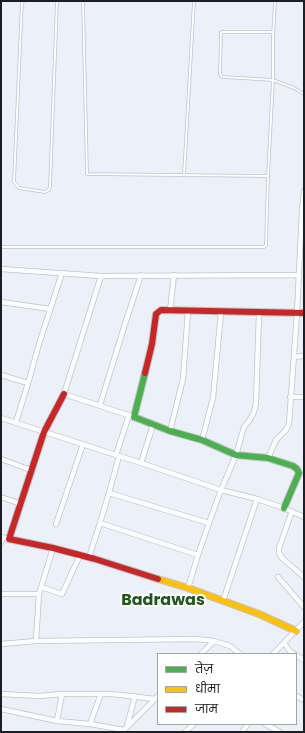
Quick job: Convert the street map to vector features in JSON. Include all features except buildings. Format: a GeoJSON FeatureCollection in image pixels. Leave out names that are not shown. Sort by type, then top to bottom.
{"type":"FeatureCollection","features":[{"type":"Feature","properties":{"kind":"street"},"geometry":{"type":"LineString","coordinates":[[268,458],[276,440],[286,430],[289,424],[297,313],[298,275],[302,244],[304,191]]}},
{"type":"Feature","properties":{"kind":"street"},"geometry":{"type":"LineString","coordinates":[[1,269],[101,276],[298,275]]}},
{"type":"Feature","properties":{"kind":"street"},"geometry":{"type":"LineString","coordinates":[[16,422],[62,273]]}},
{"type":"Feature","properties":{"kind":"street"},"geometry":{"type":"LineString","coordinates":[[170,311],[174,275]]}},
{"type":"Feature","properties":{"kind":"street"},"geometry":{"type":"LineString","coordinates":[[1,544],[21,504],[44,432],[64,394],[101,276]]}},
{"type":"Feature","properties":{"kind":"street"},"geometry":{"type":"LineString","coordinates":[[100,405],[141,276]]}},
{"type":"Feature","properties":{"kind":"street"},"geometry":{"type":"LineString","coordinates":[[1,302],[50,309]]}},
{"type":"Feature","properties":{"kind":"street"},"geometry":{"type":"LineString","coordinates":[[89,557],[109,492],[117,456],[131,416],[152,344],[156,314],[161,310],[304,313]]}},
{"type":"Feature","properties":{"kind":"street"},"geometry":{"type":"LineString","coordinates":[[170,431],[183,379],[188,311]]}},
{"type":"Feature","properties":{"kind":"street"},"geometry":{"type":"LineString","coordinates":[[202,440],[213,398],[221,312]]}},
{"type":"Feature","properties":{"kind":"street"},"geometry":{"type":"LineString","coordinates":[[188,588],[209,523],[236,455],[244,427],[254,412],[256,403],[259,313]]}},
{"type":"Feature","properties":{"kind":"street"},"geometry":{"type":"LineString","coordinates":[[294,356],[304,356]]}},
{"type":"Feature","properties":{"kind":"street"},"geometry":{"type":"LineString","coordinates":[[1,375],[28,383]]}},
{"type":"Feature","properties":{"kind":"street"},"geometry":{"type":"LineString","coordinates":[[64,394],[100,405],[170,431],[202,440],[236,455],[268,458],[293,466],[297,469],[298,474],[284,508]]}},
{"type":"Feature","properties":{"kind":"street"},"geometry":{"type":"LineString","coordinates":[[290,397],[304,397]]}},
{"type":"Feature","properties":{"kind":"street"},"geometry":{"type":"LineString","coordinates":[[1,418],[221,490],[257,499],[292,511],[304,517]]}},
{"type":"Feature","properties":{"kind":"street"},"geometry":{"type":"LineString","coordinates":[[141,463],[153,424]]}},
{"type":"Feature","properties":{"kind":"street"},"geometry":{"type":"LineString","coordinates":[[56,524],[82,444]]}},
{"type":"Feature","properties":{"kind":"street"},"geometry":{"type":"LineString","coordinates":[[1,459],[31,470]]}},
{"type":"Feature","properties":{"kind":"street"},"geometry":{"type":"LineString","coordinates":[[109,492],[209,523]]}},
{"type":"Feature","properties":{"kind":"street"},"geometry":{"type":"LineString","coordinates":[[1,497],[21,504]]}},
{"type":"Feature","properties":{"kind":"street"},"geometry":{"type":"LineString","coordinates":[[223,601],[257,499]]}},
{"type":"Feature","properties":{"kind":"street"},"geometry":{"type":"LineString","coordinates":[[292,511],[279,548],[279,553],[282,558],[304,577]]}},
{"type":"Feature","properties":{"kind":"street"},"geometry":{"type":"LineString","coordinates":[[100,523],[198,555]]}},
{"type":"Feature","properties":{"kind":"street"},"geometry":{"type":"LineString","coordinates":[[4,538],[89,557],[188,588],[259,614],[296,631]]}},
{"type":"Feature","properties":{"kind":"street"},"geometry":{"type":"LineString","coordinates":[[36,642],[39,594],[53,548]]}},
{"type":"Feature","properties":{"kind":"street"},"geometry":{"type":"LineString","coordinates":[[41,587],[62,594],[80,555]]}},
{"type":"Feature","properties":{"kind":"street"},"geometry":{"type":"LineString","coordinates":[[278,578],[304,607]]}},
{"type":"Feature","properties":{"kind":"street"},"geometry":{"type":"LineString","coordinates":[[1,594],[39,594]]}},
{"type":"Feature","properties":{"kind":"street"},"geometry":{"type":"LineString","coordinates":[[274,653],[304,622]]}},
{"type":"Feature","properties":{"kind":"street"},"geometry":{"type":"LineString","coordinates":[[1,644],[196,639],[214,641],[230,646],[239,653]]}},
{"type":"Feature","properties":{"kind":"street"},"geometry":{"type":"LineString","coordinates":[[201,653],[214,641]]}},
{"type":"Feature","properties":{"kind":"street"},"geometry":{"type":"LineString","coordinates":[[284,643],[291,653]]}},
{"type":"Feature","properties":{"kind":"street"},"geometry":{"type":"LineString","coordinates":[[1,694],[39,696],[62,694],[101,694],[156,698]]}},
{"type":"Feature","properties":{"kind":"street"},"geometry":{"type":"LineString","coordinates":[[57,721],[62,694]]}},
{"type":"Feature","properties":{"kind":"street"},"geometry":{"type":"LineString","coordinates":[[90,724],[101,694]]}},
{"type":"Feature","properties":{"kind":"street"},"geometry":{"type":"LineString","coordinates":[[124,730],[135,696]]}},
{"type":"Feature","properties":{"kind":"street"},"geometry":{"type":"LineString","coordinates":[[124,730],[156,698]]}},
{"type":"Feature","properties":{"kind":"street"},"geometry":{"type":"LineString","coordinates":[[1,709],[57,721],[90,724],[124,730]]}},
{"type":"Feature","properties":{"kind":"street"},"geometry":{"type":"LineString","coordinates":[[185,732],[193,725]]}},
{"type":"Feature","properties":{"kind":"street"},"geometry":{"type":"LineString","coordinates":[[267,725],[280,732]]}},
{"type":"Feature","properties":{"kind":"lane"},"geometry":{"type":"LineString","coordinates":[[24,1],[22,2],[14,182],[19,188],[45,192],[49,190],[50,186],[57,1]]}},
{"type":"Feature","properties":{"kind":"lane"},"geometry":{"type":"LineString","coordinates":[[83,1],[87,174],[268,176]]}},
{"type":"Feature","properties":{"kind":"lane"},"geometry":{"type":"LineString","coordinates":[[184,175],[194,1]]}},
{"type":"Feature","properties":{"kind":"lane"},"geometry":{"type":"LineString","coordinates":[[1,247],[264,247],[267,242],[275,1]]}},
{"type":"Feature","properties":{"kind":"lane"},"geometry":{"type":"LineString","coordinates":[[273,32],[222,32],[221,76],[273,80],[294,88],[304,94]]}},
{"type":"Feature","properties":{"kind":"traffic: fast"},"geometry":{"type":"LineString","coordinates":[[145,373],[134,417],[170,431],[202,440],[236,455],[268,458],[293,466],[299,473],[284,508]]}},
{"type":"Feature","properties":{"kind":"traffic: slow"},"geometry":{"type":"LineString","coordinates":[[158,579],[188,588],[259,614],[296,631]]}},
{"type":"Feature","properties":{"kind":"traffic: jam"},"geometry":{"type":"LineString","coordinates":[[145,373],[152,344],[156,314],[161,310],[304,313]]}},
{"type":"Feature","properties":{"kind":"traffic: jam"},"geometry":{"type":"LineString","coordinates":[[64,394],[44,432],[9,539],[53,548],[95,559],[158,579]]}},
{"type":"Feature","properties":{"kind":"district","name":"Badrawas"},"geometry":{"type":"Point","coordinates":[163,601]}}]}
